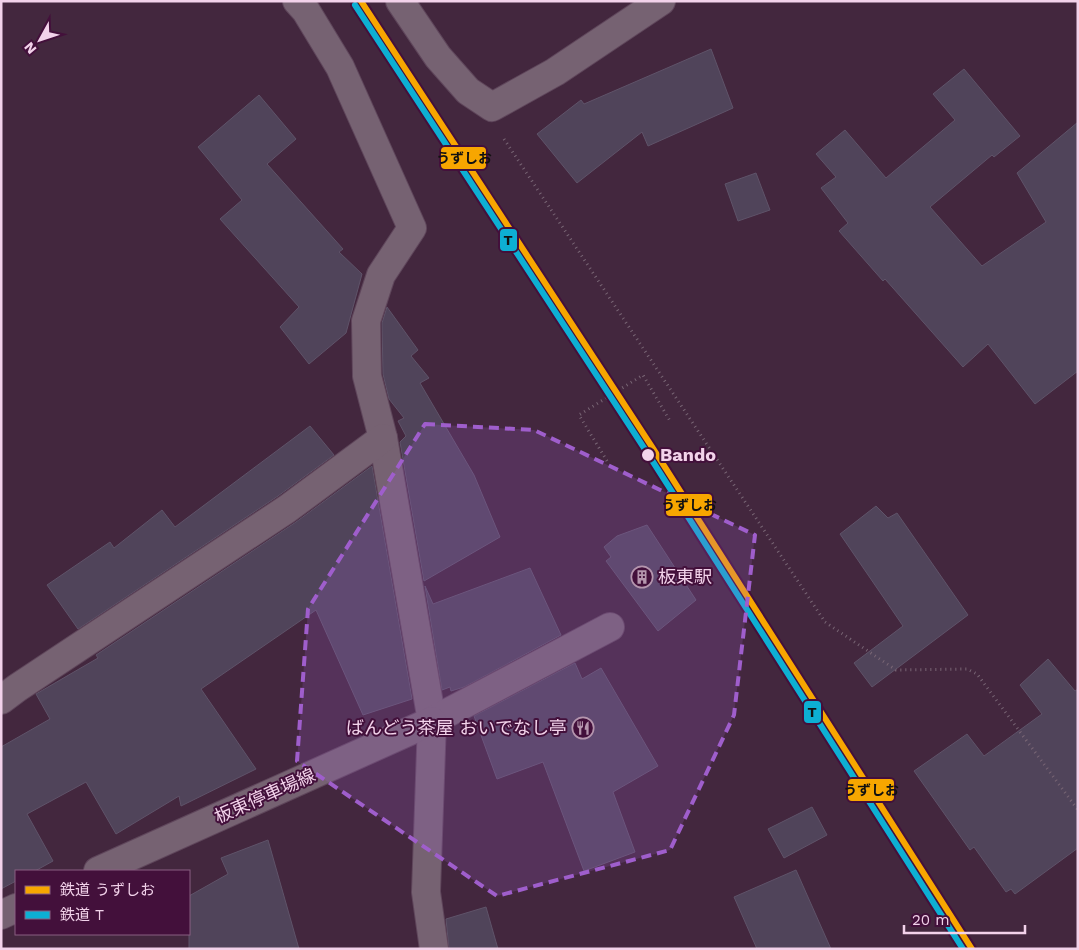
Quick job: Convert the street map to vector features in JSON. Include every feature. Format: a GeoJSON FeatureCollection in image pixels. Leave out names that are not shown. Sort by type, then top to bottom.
{"type":"FeatureCollection","features":[{"type":"Feature","properties":{"kind":"street"},"geometry":{"type":"LineString","coordinates":[[297,1],[306,11],[340,67],[412,228],[381,275],[366,321],[367,376],[383,438],[432,721],[426,892],[434,949]]}},
{"type":"Feature","properties":{"kind":"street"},"geometry":{"type":"LineString","coordinates":[[400,1],[438,56],[468,91],[492,107],[555,72],[661,1]]}},
{"type":"Feature","properties":{"kind":"street"},"geometry":{"type":"LineString","coordinates":[[1,700],[16,688],[287,509],[383,438]]}},
{"type":"Feature","properties":{"kind":"street","name":"板東停車場線"},"geometry":{"type":"LineString","coordinates":[[100,870],[432,721],[610,628]]}},
{"type":"Feature","properties":{"kind":"street"},"geometry":{"type":"LineString","coordinates":[[1,915],[15,908]]}},
{"type":"Feature","properties":{"kind":"path"},"geometry":{"type":"LineString","coordinates":[[476,96],[825,622],[896,670],[967,669],[978,674],[1078,810]]}},
{"type":"Feature","properties":{"kind":"path"},"geometry":{"type":"LineString","coordinates":[[607,461],[579,415],[643,375],[670,421]]}},
{"type":"Feature","properties":{"kind":"highlighted area"},"geometry":{"type":"Polygon","coordinates":[[[425,424],[534,430],[755,535],[734,715],[670,850],[497,896],[297,761],[308,609],[425,424]]]}},
{"type":"Feature","properties":{"kind":"building"},"geometry":{"type":"Polygon","coordinates":[[[711,49],[733,108],[648,146],[642,132],[577,183],[537,134],[581,100],[584,104],[711,49]]]}},
{"type":"Feature","properties":{"kind":"building"},"geometry":{"type":"Polygon","coordinates":[[[964,69],[1020,136],[994,157],[992,155],[930,207],[982,266],[1046,222],[1017,173],[1078,122],[1078,371],[1035,404],[988,344],[963,367],[885,279],[883,281],[839,231],[848,223],[821,188],[836,177],[816,154],[845,130],[886,178],[955,120],[933,94],[964,69]]]}},
{"type":"Feature","properties":{"kind":"building"},"geometry":{"type":"Polygon","coordinates":[[[259,95],[296,139],[267,164],[343,249],[339,252],[362,274],[346,333],[309,364],[280,327],[299,307],[220,219],[242,200],[198,147],[259,95]]]}},
{"type":"Feature","properties":{"kind":"building"},"geometry":{"type":"Polygon","coordinates":[[[756,173],[770,210],[738,221],[725,184],[756,173]]]}},
{"type":"Feature","properties":{"kind":"building"},"geometry":{"type":"Polygon","coordinates":[[[387,307],[418,350],[411,356],[429,378],[420,383],[474,475],[500,537],[424,581],[400,442],[406,436],[398,421],[404,418],[389,399],[383,374],[382,323],[387,307]]]}},
{"type":"Feature","properties":{"kind":"building"},"geometry":{"type":"Polygon","coordinates":[[[310,426],[334,455],[278,496],[78,629],[47,585],[110,542],[114,548],[162,510],[175,527],[310,426]]]}},
{"type":"Feature","properties":{"kind":"building"},"geometry":{"type":"Polygon","coordinates":[[[372,466],[412,699],[363,715],[316,610],[201,689],[256,769],[181,806],[179,796],[116,834],[86,782],[27,814],[53,861],[37,870],[15,870],[15,882],[1,889],[1,747],[50,719],[36,694],[98,658],[96,655],[296,522],[372,466]]]}},
{"type":"Feature","properties":{"kind":"building"},"geometry":{"type":"Polygon","coordinates":[[[876,506],[888,518],[897,513],[968,615],[872,687],[854,663],[903,626],[840,534],[876,506]]]}},
{"type":"Feature","properties":{"kind":"building","name":"板東駅"},"geometry":{"type":"Polygon","coordinates":[[[647,525],[696,600],[658,631],[606,561],[611,557],[604,547],[617,536],[647,525]]]}},
{"type":"Feature","properties":{"kind":"building"},"geometry":{"type":"Polygon","coordinates":[[[530,568],[561,635],[464,687],[451,691],[450,687],[442,690],[425,586],[433,604],[530,568]]]}},
{"type":"Feature","properties":{"kind":"building"},"geometry":{"type":"Polygon","coordinates":[[[1048,659],[1075,691],[1078,689],[1078,848],[1015,894],[1011,889],[1006,892],[974,847],[970,850],[914,771],[967,734],[984,756],[1042,714],[1020,685],[1048,659]]]}},
{"type":"Feature","properties":{"kind":"building"},"geometry":{"type":"Polygon","coordinates":[[[575,663],[582,679],[601,668],[658,766],[613,792],[635,852],[584,871],[543,762],[497,779],[474,716],[575,663]]]}},
{"type":"Feature","properties":{"kind":"building"},"geometry":{"type":"Polygon","coordinates":[[[812,807],[827,835],[784,858],[768,829],[812,807]]]}},
{"type":"Feature","properties":{"kind":"building"},"geometry":{"type":"Polygon","coordinates":[[[268,840],[299,949],[189,949],[190,895],[228,874],[221,858],[268,840]]]}},
{"type":"Feature","properties":{"kind":"building"},"geometry":{"type":"Polygon","coordinates":[[[796,870],[831,949],[757,949],[734,897],[796,870]]]}},
{"type":"Feature","properties":{"kind":"building"},"geometry":{"type":"Polygon","coordinates":[[[486,907],[498,949],[449,949],[446,919],[486,907]]]}},
{"type":"Feature","properties":{"kind":"rail line","name":"うずしお"},"geometry":{"type":"LineString","coordinates":[[361,1],[654,450],[972,949]]}},
{"type":"Feature","properties":{"kind":"rail line","name":"T"},"geometry":{"type":"LineString","coordinates":[[355,5],[648,454],[963,949]]}},
{"type":"Feature","properties":{"kind":"place","name":"Bando"},"geometry":{"type":"Point","coordinates":[648,455]}},
{"type":"Feature","properties":{"kind":"place","name":"板東駅"},"geometry":{"type":"Point","coordinates":[642,577]}},
{"type":"Feature","properties":{"kind":"place","name":"ばんどう茶屋 おいでなし亭"},"geometry":{"type":"Point","coordinates":[583,728]}}]}
